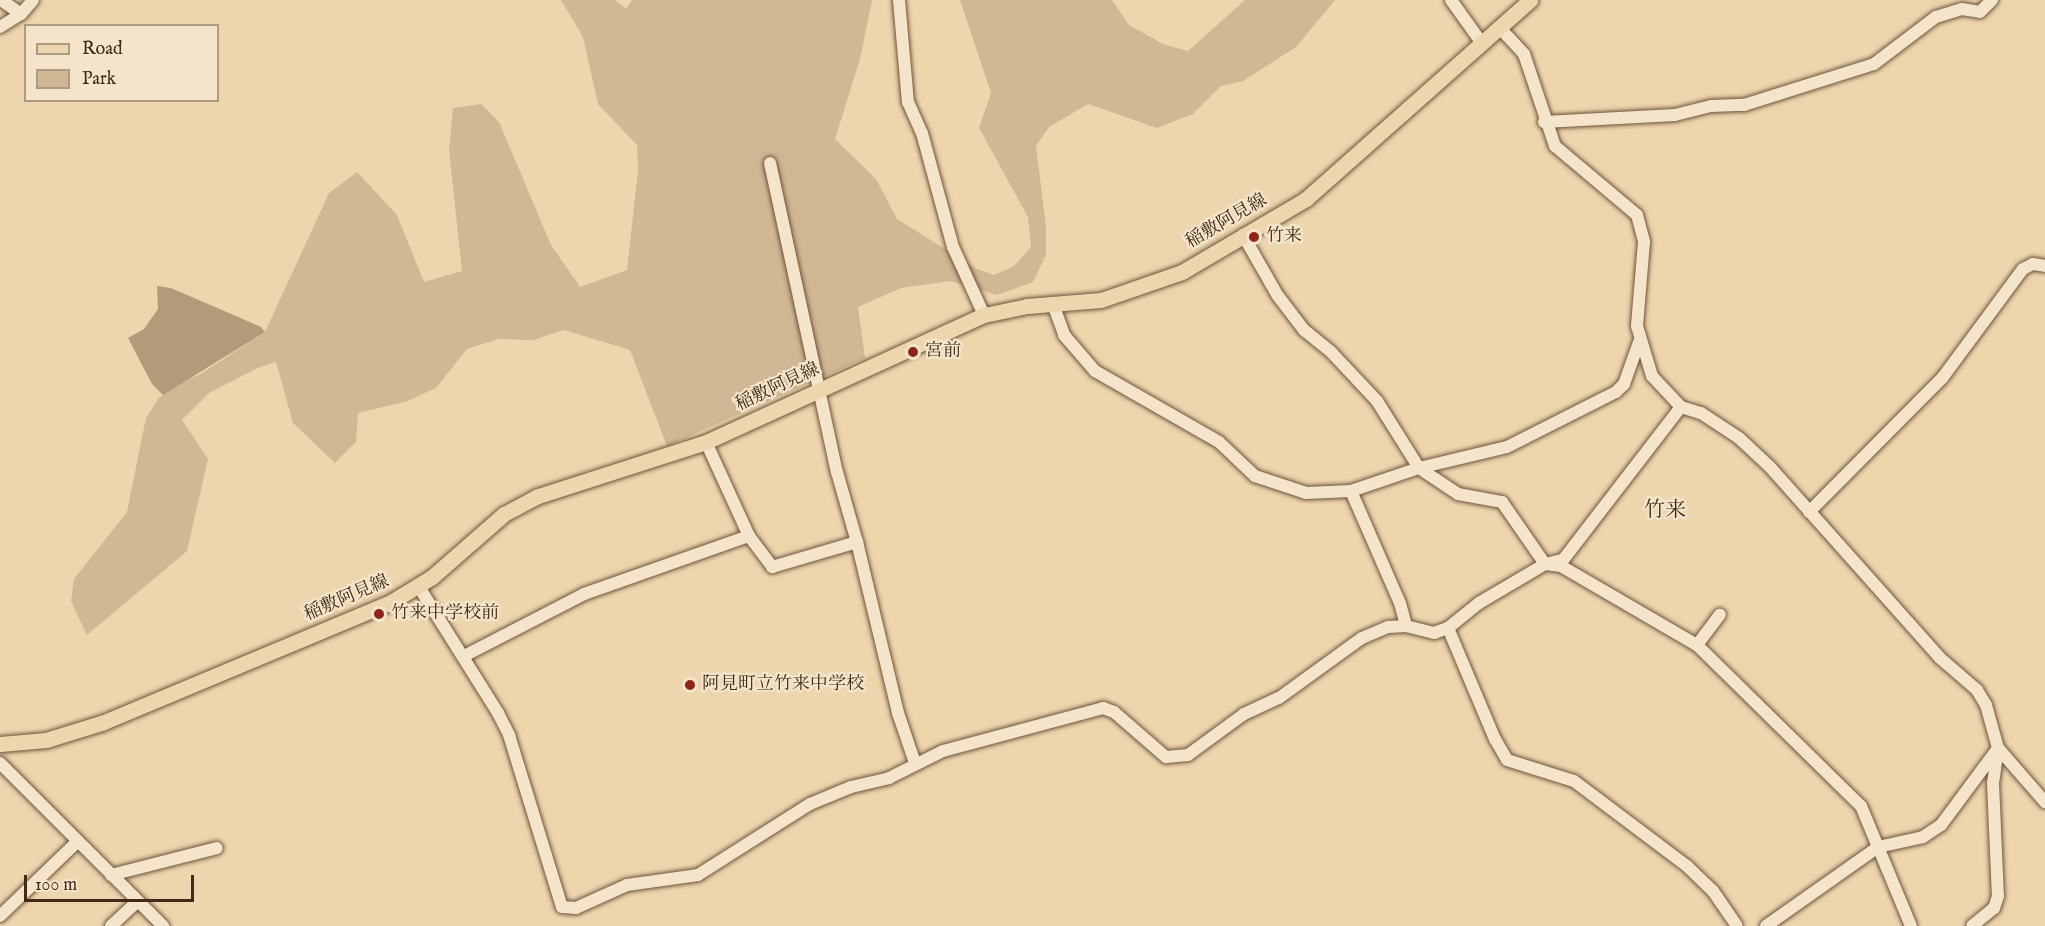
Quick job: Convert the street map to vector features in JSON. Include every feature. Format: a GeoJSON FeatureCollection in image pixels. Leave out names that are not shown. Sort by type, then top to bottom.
{"type":"FeatureCollection","features":[{"type":"Feature","properties":{"kind":"main road","name":"稲敷阿見線"},"geometry":{"type":"LineString","coordinates":[[0,744],[46,740],[104,722],[419,587],[483,531],[521,504],[570,484],[706,442],[984,315],[1053,304],[1101,300],[1157,284],[1306,199],[1336,175],[1530,0]]}},
{"type":"Feature","properties":{"kind":"street"},"geometry":{"type":"LineString","coordinates":[[0,0],[21,14]]}},
{"type":"Feature","properties":{"kind":"street"},"geometry":{"type":"LineString","coordinates":[[0,27],[21,14],[33,0]]}},
{"type":"Feature","properties":{"kind":"street"},"geometry":{"type":"LineString","coordinates":[[899,0],[908,102],[922,133],[953,247],[984,315]]}},
{"type":"Feature","properties":{"kind":"street"},"geometry":{"type":"LineString","coordinates":[[1451,0],[1481,42]]}},
{"type":"Feature","properties":{"kind":"street"},"geometry":{"type":"LineString","coordinates":[[1544,122],[1675,115],[1711,106],[1744,105],[1874,64],[1936,17],[1962,9],[1980,12],[1992,0]]}},
{"type":"Feature","properties":{"kind":"street"},"geometry":{"type":"LineString","coordinates":[[1053,304],[1064,335],[1095,371],[1220,442],[1255,476],[1306,493],[1351,491],[1419,468],[1507,447],[1600,404],[1623,384],[1639,341],[1644,242],[1637,214],[1561,154],[1544,122],[1524,54],[1499,27]]}},
{"type":"Feature","properties":{"kind":"street"},"geometry":{"type":"LineString","coordinates":[[770,163],[821,389],[837,472],[857,542],[898,713],[915,762]]}},
{"type":"Feature","properties":{"kind":"street"},"geometry":{"type":"LineString","coordinates":[[1243,235],[1278,296],[1304,330],[1332,353],[1377,401],[1419,468],[1458,495],[1502,502],[1545,564],[1561,566],[1697,645],[1861,806],[1911,926]]}},
{"type":"Feature","properties":{"kind":"street"},"geometry":{"type":"LineString","coordinates":[[1809,512],[1943,377],[2023,269],[2033,264],[2045,266]]}},
{"type":"Feature","properties":{"kind":"street"},"geometry":{"type":"LineString","coordinates":[[1639,341],[1652,376],[1681,407],[1701,413],[1739,438],[1940,658],[1977,690],[1998,748],[2045,802]]}},
{"type":"Feature","properties":{"kind":"street"},"geometry":{"type":"LineString","coordinates":[[419,587],[464,656],[509,735],[558,897],[567,909],[586,907],[627,885],[698,875],[810,804],[851,787],[889,778],[915,762],[944,751],[1103,708],[1114,712],[1166,757],[1188,755],[1245,714],[1279,698],[1362,638],[1388,627],[1406,626],[1434,633],[1448,628],[1479,603],[1545,564],[1563,560],[1681,407]]}},
{"type":"Feature","properties":{"kind":"street"},"geometry":{"type":"LineString","coordinates":[[706,442],[749,536],[772,567],[857,542]]}},
{"type":"Feature","properties":{"kind":"street"},"geometry":{"type":"LineString","coordinates":[[1351,491],[1400,603],[1406,626]]}},
{"type":"Feature","properties":{"kind":"street"},"geometry":{"type":"LineString","coordinates":[[464,656],[584,594],[749,536]]}},
{"type":"Feature","properties":{"kind":"street"},"geometry":{"type":"LineString","coordinates":[[1697,645],[1720,615]]}},
{"type":"Feature","properties":{"kind":"street"},"geometry":{"type":"LineString","coordinates":[[1448,628],[1495,739],[1507,760],[1574,781],[1688,867],[1713,891],[1737,926]]}},
{"type":"Feature","properties":{"kind":"street"},"geometry":{"type":"LineString","coordinates":[[1766,926],[1878,847],[1923,837],[1941,825],[1998,748]]}},
{"type":"Feature","properties":{"kind":"street"},"geometry":{"type":"LineString","coordinates":[[1972,926],[1994,908],[1998,896],[1993,783],[1998,748]]}},
{"type":"Feature","properties":{"kind":"street"},"geometry":{"type":"LineString","coordinates":[[0,763],[163,926]]}},
{"type":"Feature","properties":{"kind":"street"},"geometry":{"type":"LineString","coordinates":[[0,916],[77,842]]}},
{"type":"Feature","properties":{"kind":"street"},"geometry":{"type":"LineString","coordinates":[[111,875],[217,848]]}},
{"type":"Feature","properties":{"kind":"street"},"geometry":{"type":"LineString","coordinates":[[111,926],[138,902]]}},
{"type":"Feature","properties":{"kind":"green space"},"geometry":{"type":"Polygon","coordinates":[[[561,0],[615,0],[626,9],[632,0],[872,0],[860,59],[835,139],[876,179],[897,219],[977,269],[994,275],[1014,266],[1031,247],[1028,217],[979,128],[991,93],[960,0],[1112,0],[1129,25],[1165,45],[1188,51],[1245,0],[1335,0],[1296,47],[1243,81],[1221,86],[1193,114],[1157,128],[1088,104],[1049,127],[1036,146],[1046,226],[1046,255],[1033,282],[997,295],[950,281],[901,288],[858,307],[865,358],[667,446],[630,350],[564,330],[533,340],[498,339],[467,349],[436,388],[408,401],[358,413],[356,442],[335,463],[293,423],[276,362],[260,367],[209,393],[182,420],[208,459],[187,551],[87,635],[71,601],[74,579],[127,512],[146,418],[159,398],[177,384],[199,375],[265,332],[329,193],[357,172],[397,215],[424,282],[462,271],[449,150],[453,108],[481,104],[499,122],[551,245],[580,287],[627,270],[638,171],[637,145],[598,104],[583,37],[561,0]]]}},
{"type":"Feature","properties":{"kind":"shaded area"},"geometry":{"type":"Polygon","coordinates":[[[157,286],[171,288],[261,327],[265,332],[163,395],[152,384],[128,338],[144,329],[158,309],[157,286]]]}},
{"type":"Feature","properties":{"kind":"place","name":"竹来"},"geometry":{"type":"Point","coordinates":[1254,237]}},
{"type":"Feature","properties":{"kind":"place","name":"宮前"},"geometry":{"type":"Point","coordinates":[913,352]}},
{"type":"Feature","properties":{"kind":"place","name":"竹来中学校前"},"geometry":{"type":"Point","coordinates":[379,614]}},
{"type":"Feature","properties":{"kind":"place","name":"阿見町立竹来中学校"},"geometry":{"type":"Point","coordinates":[690,685]}},
{"type":"Feature","properties":{"kind":"district","name":"竹来"},"geometry":{"type":"Point","coordinates":[1665,511]}}]}
